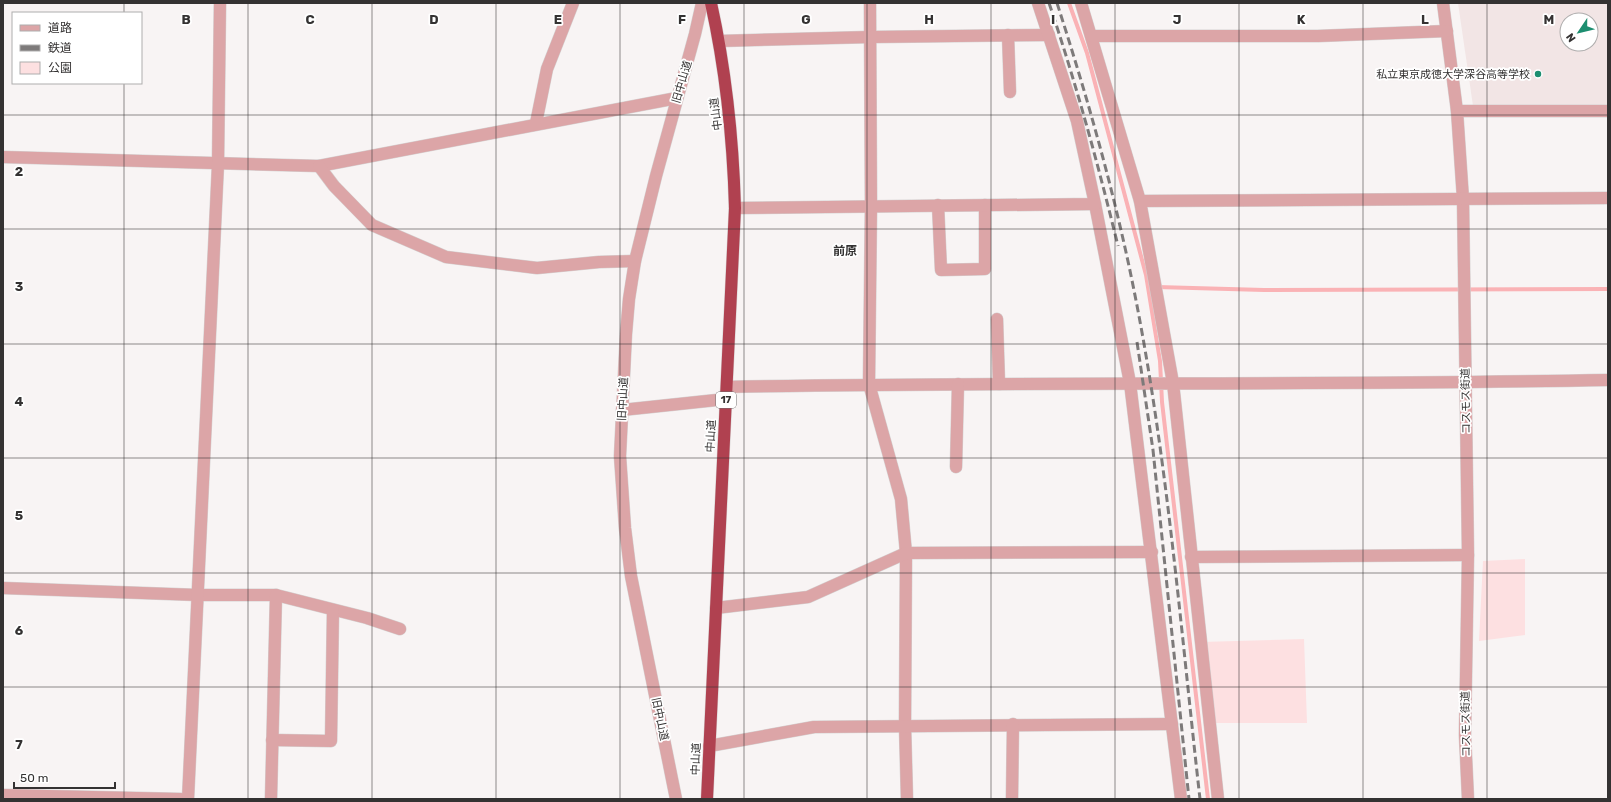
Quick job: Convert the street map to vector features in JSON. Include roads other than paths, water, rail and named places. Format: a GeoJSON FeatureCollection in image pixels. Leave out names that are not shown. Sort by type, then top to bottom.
{"type":"FeatureCollection","features":[{"type":"Feature","properties":{"kind":"highway","name":"中山道"},"geometry":{"type":"LineString","coordinates":[[707,799],[735,208],[730,112],[719,41],[711,3]]}},
{"type":"Feature","properties":{"kind":"street"},"geometry":{"type":"LineString","coordinates":[[188,799],[218,164],[220,3]]}},
{"type":"Feature","properties":{"kind":"street"},"geometry":{"type":"LineString","coordinates":[[536,124],[547,69],[573,3]]}},
{"type":"Feature","properties":{"kind":"street","name":"旧中山道"},"geometry":{"type":"LineString","coordinates":[[676,799],[631,576],[625,528],[620,456],[629,299],[635,261],[702,3]]}},
{"type":"Feature","properties":{"kind":"street"},"geometry":{"type":"LineString","coordinates":[[870,3],[871,206],[869,384],[901,499],[906,553],[905,725],[907,799]]}},
{"type":"Feature","properties":{"kind":"street"},"geometry":{"type":"LineString","coordinates":[[1038,3],[1077,121],[1130,383],[1152,552],[1181,799]]}},
{"type":"Feature","properties":{"kind":"street"},"geometry":{"type":"LineString","coordinates":[[1081,3],[1140,201],[1173,383],[1218,799]]}},
{"type":"Feature","properties":{"kind":"street","name":"コスモス街道"},"geometry":{"type":"LineString","coordinates":[[1443,3],[1448,31],[1457,111],[1463,198],[1468,555],[1465,735],[1468,799]]}},
{"type":"Feature","properties":{"kind":"street"},"geometry":{"type":"LineString","coordinates":[[1092,36],[1318,36],[1448,31]]}},
{"type":"Feature","properties":{"kind":"street"},"geometry":{"type":"LineString","coordinates":[[719,41],[871,37],[1049,35]]}},
{"type":"Feature","properties":{"kind":"street"},"geometry":{"type":"LineString","coordinates":[[1008,36],[1010,92]]}},
{"type":"Feature","properties":{"kind":"street"},"geometry":{"type":"LineString","coordinates":[[3,157],[319,166],[677,98]]}},
{"type":"Feature","properties":{"kind":"street"},"geometry":{"type":"LineString","coordinates":[[1457,111],[1608,110]]}},
{"type":"Feature","properties":{"kind":"street"},"geometry":{"type":"LineString","coordinates":[[319,166],[334,186],[372,226],[446,258],[537,268],[599,262],[635,261]]}},
{"type":"Feature","properties":{"kind":"street"},"geometry":{"type":"LineString","coordinates":[[1140,201],[1608,198]]}},
{"type":"Feature","properties":{"kind":"street"},"geometry":{"type":"LineString","coordinates":[[735,208],[1095,204]]}},
{"type":"Feature","properties":{"kind":"street"},"geometry":{"type":"LineString","coordinates":[[938,205],[941,270],[985,269],[985,205]]}},
{"type":"Feature","properties":{"kind":"street"},"geometry":{"type":"LineString","coordinates":[[997,319],[999,384]]}},
{"type":"Feature","properties":{"kind":"street"},"geometry":{"type":"LineString","coordinates":[[622,410],[726,393],[869,384],[1466,383],[1608,380]]}},
{"type":"Feature","properties":{"kind":"street"},"geometry":{"type":"LineString","coordinates":[[956,467],[958,384]]}},
{"type":"Feature","properties":{"kind":"street"},"geometry":{"type":"LineString","coordinates":[[716,608],[808,597],[906,553],[1152,552]]}},
{"type":"Feature","properties":{"kind":"street"},"geometry":{"type":"LineString","coordinates":[[1192,557],[1468,555]]}},
{"type":"Feature","properties":{"kind":"street"},"geometry":{"type":"LineString","coordinates":[[3,588],[198,595],[276,595],[400,629]]}},
{"type":"Feature","properties":{"kind":"street"},"geometry":{"type":"LineString","coordinates":[[270,799],[276,595]]}},
{"type":"Feature","properties":{"kind":"street"},"geometry":{"type":"LineString","coordinates":[[272,740],[331,741],[333,610]]}},
{"type":"Feature","properties":{"kind":"street"},"geometry":{"type":"LineString","coordinates":[[1012,799],[1013,724]]}},
{"type":"Feature","properties":{"kind":"street"},"geometry":{"type":"LineString","coordinates":[[709,746],[814,726],[1172,724]]}},
{"type":"Feature","properties":{"kind":"street"},"geometry":{"type":"LineString","coordinates":[[3,795],[180,799]]}},
{"type":"Feature","properties":{"kind":"waterway"},"geometry":{"type":"LineString","coordinates":[[1069,3],[1087,53],[1146,275],[1160,361],[1162,402],[1208,799]]}},
{"type":"Feature","properties":{"kind":"waterway"},"geometry":{"type":"LineString","coordinates":[[1157,287],[1264,290],[1608,289]]}},
{"type":"Feature","properties":{"kind":"railway"},"geometry":{"type":"LineString","coordinates":[[1049,3],[1086,124],[1118,246]]}},
{"type":"Feature","properties":{"kind":"railway"},"geometry":{"type":"LineString","coordinates":[[1057,3],[1087,101],[1105,167],[1122,233],[1142,332],[1153,398],[1171,532],[1200,799]]}},
{"type":"Feature","properties":{"kind":"railway"},"geometry":{"type":"LineString","coordinates":[[1137,342],[1153,450],[1189,799]]}},
{"type":"Feature","properties":{"kind":"place","name":"私立東京成徳大学深谷高等学校"},"geometry":{"type":"Point","coordinates":[1538,74]}},
{"type":"Feature","properties":{"kind":"district","name":"前原"},"geometry":{"type":"Point","coordinates":[845,251]}}]}
